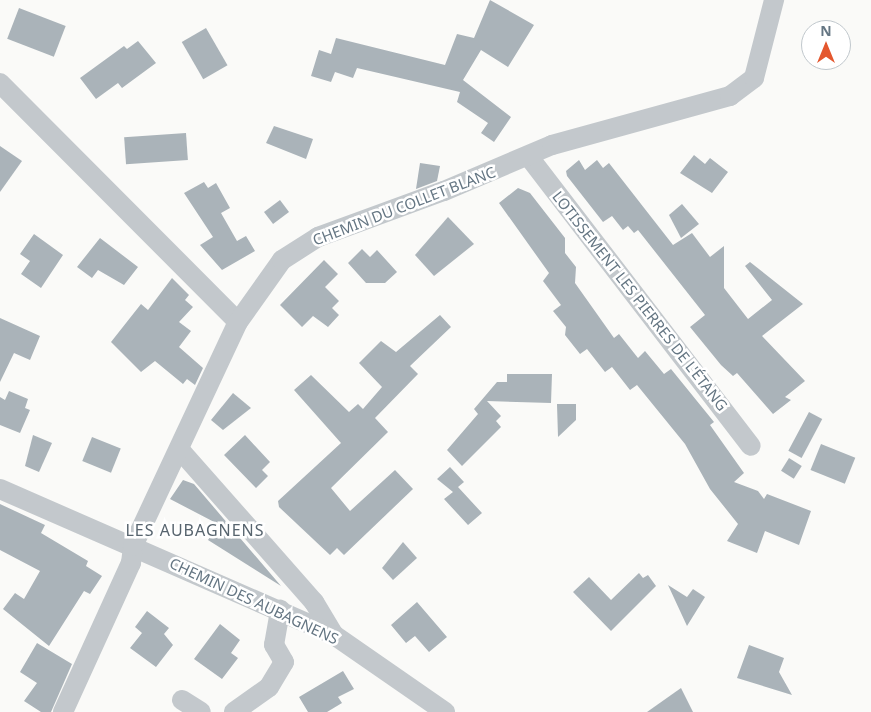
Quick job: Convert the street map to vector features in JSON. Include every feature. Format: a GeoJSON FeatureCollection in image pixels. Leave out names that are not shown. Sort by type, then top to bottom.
{"type":"FeatureCollection","features":[{"type":"Feature","properties":{"kind":"street","name":"CHEMIN DU COLLET BLANC"},"geometry":{"type":"LineString","coordinates":[[63,712],[131,563],[133,546],[180,450],[238,322],[282,260],[318,237],[529,157],[552,145],[730,96],[742,89],[754,78],[774,0]]}},
{"type":"Feature","properties":{"kind":"street"},"geometry":{"type":"LineString","coordinates":[[0,83],[238,322]]}},
{"type":"Feature","properties":{"kind":"street","name":"LOTISSEMENT LES PIERRES DE L'ÉTANG"},"geometry":{"type":"LineString","coordinates":[[529,157],[751,446]]}},
{"type":"Feature","properties":{"kind":"street"},"geometry":{"type":"LineString","coordinates":[[180,450],[314,602],[334,635]]}},
{"type":"Feature","properties":{"kind":"street","name":"CHEMIN DES AUBAGNENS"},"geometry":{"type":"LineString","coordinates":[[0,489],[334,635],[445,712]]}},
{"type":"Feature","properties":{"kind":"street"},"geometry":{"type":"LineString","coordinates":[[234,712],[269,687],[284,662],[274,645],[280,610]]}},
{"type":"Feature","properties":{"kind":"street"},"geometry":{"type":"LineString","coordinates":[[182,700],[202,712]]}},
{"type":"Feature","properties":{"kind":"building"},"geometry":{"type":"Polygon","coordinates":[[[490,0],[534,25],[508,67],[481,50],[463,80],[511,117],[494,142],[481,133],[488,123],[457,102],[460,92],[357,68],[353,78],[335,72],[331,82],[311,76],[319,50],[331,54],[336,38],[445,65],[457,34],[474,38],[490,0]]]}},
{"type":"Feature","properties":{"kind":"building"},"geometry":{"type":"Polygon","coordinates":[[[19,8],[66,26],[54,57],[7,39],[19,8]]]}},
{"type":"Feature","properties":{"kind":"building"},"geometry":{"type":"Polygon","coordinates":[[[206,28],[228,65],[203,79],[182,42],[206,28]]]}},
{"type":"Feature","properties":{"kind":"building"},"geometry":{"type":"Polygon","coordinates":[[[138,41],[156,63],[122,88],[118,83],[96,99],[80,78],[124,46],[127,49],[138,41]]]}},
{"type":"Feature","properties":{"kind":"building"},"geometry":{"type":"Polygon","coordinates":[[[274,126],[313,139],[306,159],[266,143],[274,126]]]}},
{"type":"Feature","properties":{"kind":"building"},"geometry":{"type":"Polygon","coordinates":[[[186,133],[188,160],[126,164],[124,137],[186,133]]]}},
{"type":"Feature","properties":{"kind":"building"},"geometry":{"type":"Polygon","coordinates":[[[0,146],[22,161],[0,192],[0,146]]]}},
{"type":"Feature","properties":{"kind":"building"},"geometry":{"type":"Polygon","coordinates":[[[694,155],[705,164],[710,158],[728,172],[712,193],[680,173],[694,155]]]}},
{"type":"Feature","properties":{"kind":"building"},"geometry":{"type":"Polygon","coordinates":[[[579,160],[585,170],[597,160],[603,168],[609,163],[673,245],[692,233],[710,257],[724,246],[724,288],[748,319],[772,300],[745,266],[750,262],[803,304],[762,336],[805,381],[785,397],[791,400],[773,414],[737,373],[733,376],[721,365],[690,327],[705,315],[638,230],[634,233],[628,226],[623,230],[612,216],[603,222],[567,176],[566,171],[579,160]]]}},
{"type":"Feature","properties":{"kind":"building"},"geometry":{"type":"Polygon","coordinates":[[[420,163],[440,166],[437,181],[416,189],[420,163]]]}},
{"type":"Feature","properties":{"kind":"building"},"geometry":{"type":"Polygon","coordinates":[[[204,182],[208,188],[216,183],[230,208],[221,213],[237,241],[246,236],[255,251],[222,270],[200,245],[213,237],[184,193],[204,182]]]}},
{"type":"Feature","properties":{"kind":"building"},"geometry":{"type":"Polygon","coordinates":[[[518,188],[530,193],[565,238],[565,253],[576,267],[575,283],[614,338],[619,334],[638,358],[645,351],[664,374],[671,369],[714,422],[710,425],[744,473],[734,482],[758,491],[764,499],[767,494],[811,511],[799,545],[765,531],[757,553],[727,541],[738,524],[710,489],[685,444],[637,385],[630,390],[612,367],[605,372],[587,349],[580,354],[565,335],[566,327],[553,311],[561,305],[543,281],[549,273],[499,203],[518,188]]]}},
{"type":"Feature","properties":{"kind":"building"},"geometry":{"type":"Polygon","coordinates":[[[280,200],[289,212],[273,224],[264,212],[280,200]]]}},
{"type":"Feature","properties":{"kind":"building"},"geometry":{"type":"Polygon","coordinates":[[[682,204],[699,224],[681,238],[669,215],[682,204]]]}},
{"type":"Feature","properties":{"kind":"building"},"geometry":{"type":"Polygon","coordinates":[[[448,217],[474,244],[434,276],[415,255],[448,217]]]}},
{"type":"Feature","properties":{"kind":"building"},"geometry":{"type":"Polygon","coordinates":[[[34,234],[63,255],[41,288],[21,274],[30,261],[20,254],[34,234]]]}},
{"type":"Feature","properties":{"kind":"building"},"geometry":{"type":"Polygon","coordinates":[[[100,238],[138,267],[124,285],[98,270],[92,278],[77,267],[100,238]]]}},
{"type":"Feature","properties":{"kind":"building"},"geometry":{"type":"Polygon","coordinates":[[[362,249],[370,257],[377,250],[397,272],[385,283],[366,283],[348,263],[362,249]]]}},
{"type":"Feature","properties":{"kind":"building"},"geometry":{"type":"Polygon","coordinates":[[[324,260],[338,274],[325,287],[339,301],[332,308],[339,315],[328,327],[313,316],[302,327],[280,305],[324,260]]]}},
{"type":"Feature","properties":{"kind":"building"},"geometry":{"type":"Polygon","coordinates":[[[172,278],[189,295],[185,300],[193,307],[179,322],[191,331],[179,347],[203,368],[195,385],[187,379],[183,384],[155,361],[141,372],[111,342],[141,304],[148,310],[172,278]]]}},
{"type":"Feature","properties":{"kind":"building"},"geometry":{"type":"Polygon","coordinates":[[[440,315],[451,327],[410,366],[418,374],[375,418],[388,432],[331,488],[350,511],[395,470],[413,489],[344,555],[337,548],[330,555],[279,507],[278,501],[341,443],[294,390],[311,375],[349,412],[358,404],[363,409],[382,387],[359,363],[381,341],[396,352],[440,315]]]}},
{"type":"Feature","properties":{"kind":"building"},"geometry":{"type":"Polygon","coordinates":[[[0,318],[40,336],[30,360],[14,353],[0,382],[0,318]]]}},
{"type":"Feature","properties":{"kind":"building"},"geometry":{"type":"Polygon","coordinates":[[[507,374],[552,374],[551,403],[487,401],[501,416],[496,421],[501,427],[462,466],[447,450],[478,414],[474,409],[497,382],[507,382],[507,374]]]}},
{"type":"Feature","properties":{"kind":"building"},"geometry":{"type":"Polygon","coordinates":[[[9,391],[28,399],[25,408],[30,410],[20,433],[0,425],[0,397],[5,400],[9,391]]]}},
{"type":"Feature","properties":{"kind":"building"},"geometry":{"type":"Polygon","coordinates":[[[233,393],[251,408],[223,430],[211,420],[233,393]]]}},
{"type":"Feature","properties":{"kind":"building"},"geometry":{"type":"Polygon","coordinates":[[[557,404],[576,404],[576,420],[558,437],[557,404]]]}},
{"type":"Feature","properties":{"kind":"building"},"geometry":{"type":"Polygon","coordinates":[[[809,412],[822,419],[802,458],[788,451],[809,412]]]}},
{"type":"Feature","properties":{"kind":"building"},"geometry":{"type":"Polygon","coordinates":[[[33,435],[52,443],[39,472],[25,466],[33,435]]]}},
{"type":"Feature","properties":{"kind":"building"},"geometry":{"type":"Polygon","coordinates":[[[245,435],[270,462],[262,470],[268,476],[256,488],[224,455],[245,435]]]}},
{"type":"Feature","properties":{"kind":"building"},"geometry":{"type":"Polygon","coordinates":[[[92,437],[121,449],[111,473],[82,461],[92,437]]]}},
{"type":"Feature","properties":{"kind":"building"},"geometry":{"type":"Polygon","coordinates":[[[821,444],[855,458],[845,484],[811,470],[821,444]]]}},
{"type":"Feature","properties":{"kind":"building"},"geometry":{"type":"Polygon","coordinates":[[[789,458],[802,466],[794,479],[781,471],[789,458]]]}},
{"type":"Feature","properties":{"kind":"building"},"geometry":{"type":"Polygon","coordinates":[[[450,467],[464,482],[458,487],[482,513],[468,525],[444,499],[453,492],[437,479],[450,467]]]}},
{"type":"Feature","properties":{"kind":"building"},"geometry":{"type":"Polygon","coordinates":[[[183,480],[194,484],[281,586],[208,540],[218,524],[170,499],[183,480]]]}},
{"type":"Feature","properties":{"kind":"building"},"geometry":{"type":"Polygon","coordinates":[[[0,504],[45,525],[41,533],[88,561],[86,566],[102,576],[90,594],[84,591],[49,646],[3,609],[15,593],[24,599],[40,571],[0,550],[0,504]]]}},
{"type":"Feature","properties":{"kind":"building"},"geometry":{"type":"Polygon","coordinates":[[[403,542],[417,558],[393,580],[382,568],[403,542]]]}},
{"type":"Feature","properties":{"kind":"building"},"geometry":{"type":"Polygon","coordinates":[[[639,573],[643,578],[648,575],[656,586],[611,631],[573,592],[589,577],[611,600],[639,573]]]}},
{"type":"Feature","properties":{"kind":"building"},"geometry":{"type":"Polygon","coordinates":[[[668,585],[687,597],[693,589],[705,597],[687,626],[668,585]]]}},
{"type":"Feature","properties":{"kind":"building"},"geometry":{"type":"Polygon","coordinates":[[[417,602],[447,637],[429,652],[415,636],[406,643],[391,625],[417,602]]]}},
{"type":"Feature","properties":{"kind":"building"},"geometry":{"type":"Polygon","coordinates":[[[147,611],[169,628],[164,634],[173,645],[156,667],[130,648],[142,633],[135,627],[147,611]]]}},
{"type":"Feature","properties":{"kind":"building"},"geometry":{"type":"Polygon","coordinates":[[[220,624],[240,640],[231,653],[238,658],[222,679],[194,659],[220,624]]]}},
{"type":"Feature","properties":{"kind":"building"},"geometry":{"type":"Polygon","coordinates":[[[37,643],[72,664],[51,712],[41,712],[24,701],[37,683],[20,672],[37,643]]]}},
{"type":"Feature","properties":{"kind":"building"},"geometry":{"type":"Polygon","coordinates":[[[749,645],[784,658],[779,672],[792,695],[737,678],[749,645]]]}},
{"type":"Feature","properties":{"kind":"building"},"geometry":{"type":"Polygon","coordinates":[[[343,671],[354,689],[338,697],[342,703],[327,712],[308,712],[299,697],[343,671]]]}},
{"type":"Feature","properties":{"kind":"building"},"geometry":{"type":"Polygon","coordinates":[[[681,688],[693,712],[647,712],[681,688]]]}},
{"type":"Feature","properties":{"kind":"district","name":"LES AUBAGNENS"},"geometry":{"type":"Point","coordinates":[195,530]}}]}
